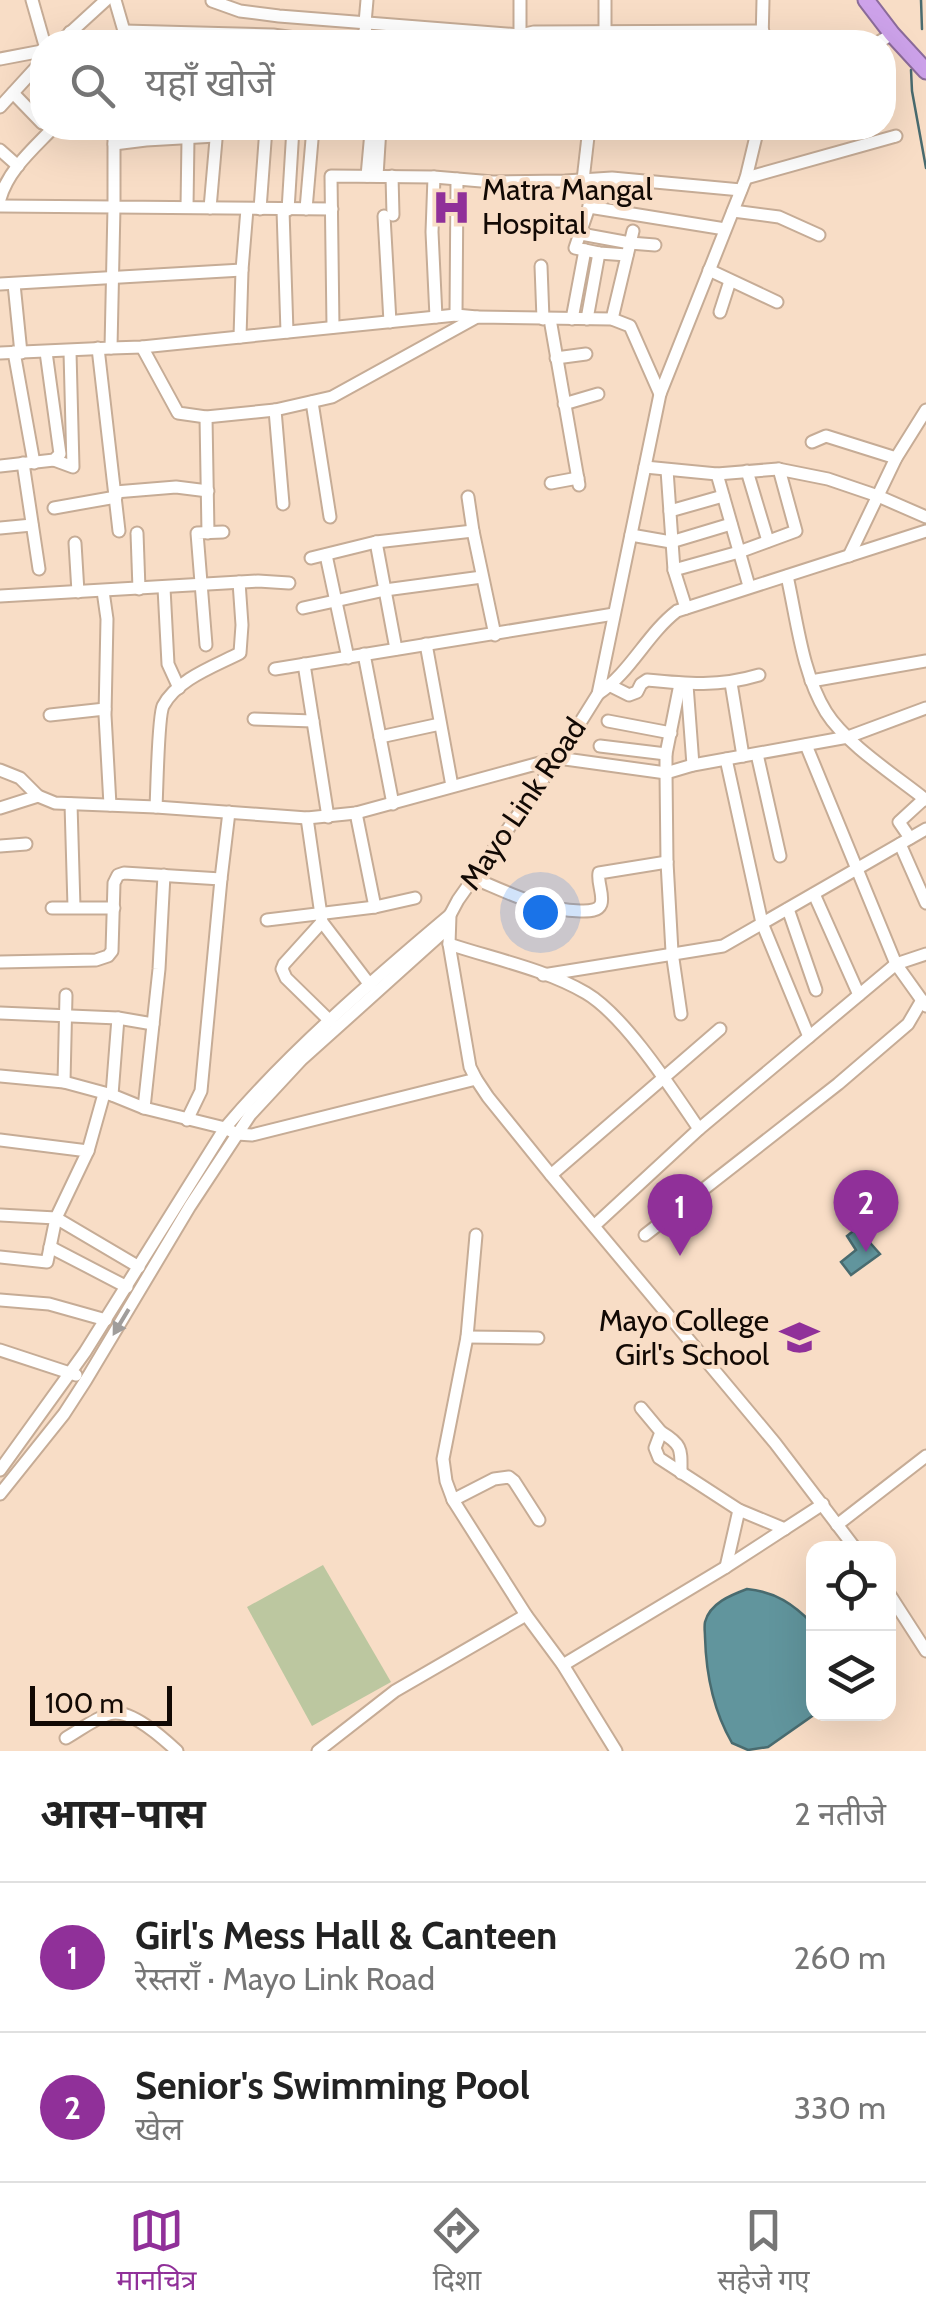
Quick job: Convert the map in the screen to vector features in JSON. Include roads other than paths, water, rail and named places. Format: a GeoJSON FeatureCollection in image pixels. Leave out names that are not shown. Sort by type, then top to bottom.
{"type":"FeatureCollection","features":[{"type":"Feature","properties":{"kind":"highway"},"geometry":{"type":"LineString","coordinates":[[866,0],[882,30]]}},
{"type":"Feature","properties":{"kind":"highway"},"geometry":{"type":"LineString","coordinates":[[877,0],[926,60]]}},
{"type":"Feature","properties":{"kind":"highway"},"geometry":{"type":"LineString","coordinates":[[896,46],[926,71]]}},
{"type":"Feature","properties":{"kind":"street"},"geometry":{"type":"LineString","coordinates":[[32,0],[41,30]]}},
{"type":"Feature","properties":{"kind":"street"},"geometry":{"type":"LineString","coordinates":[[72,30],[92,4],[106,0]]}},
{"type":"Feature","properties":{"kind":"street"},"geometry":{"type":"LineString","coordinates":[[115,0],[121,30]]}},
{"type":"Feature","properties":{"kind":"street"},"geometry":{"type":"LineString","coordinates":[[365,30],[366,0]]}},
{"type":"Feature","properties":{"kind":"street"},"geometry":{"type":"LineString","coordinates":[[514,30],[520,0]]}},
{"type":"Feature","properties":{"kind":"street"},"geometry":{"type":"LineString","coordinates":[[604,0],[605,30]]}},
{"type":"Feature","properties":{"kind":"street"},"geometry":{"type":"LineString","coordinates":[[763,30],[764,0]]}},
{"type":"Feature","properties":{"kind":"street"},"geometry":{"type":"LineString","coordinates":[[212,1],[240,11],[440,30]]}},
{"type":"Feature","properties":{"kind":"street"},"geometry":{"type":"LineString","coordinates":[[1,56],[30,52]]}},
{"type":"Feature","properties":{"kind":"street"},"geometry":{"type":"LineString","coordinates":[[0,107],[30,74]]}},
{"type":"Feature","properties":{"kind":"street"},"geometry":{"type":"LineString","coordinates":[[13,93],[30,110]]}},
{"type":"Feature","properties":{"kind":"street"},"geometry":{"type":"LineString","coordinates":[[38,140],[6,182],[0,203],[332,209]]}},
{"type":"Feature","properties":{"kind":"street"},"geometry":{"type":"LineString","coordinates":[[114,140],[111,277],[104,348],[119,531]]}},
{"type":"Feature","properties":{"kind":"street"},"geometry":{"type":"LineString","coordinates":[[114,144],[126,140]]}},
{"type":"Feature","properties":{"kind":"street"},"geometry":{"type":"LineString","coordinates":[[188,140],[188,207]]}},
{"type":"Feature","properties":{"kind":"street"},"geometry":{"type":"LineString","coordinates":[[210,208],[216,140]]}},
{"type":"Feature","properties":{"kind":"street"},"geometry":{"type":"LineString","coordinates":[[240,337],[242,270],[264,140]]}},
{"type":"Feature","properties":{"kind":"street"},"geometry":{"type":"LineString","coordinates":[[287,332],[285,210],[292,140]]}},
{"type":"Feature","properties":{"kind":"street"},"geometry":{"type":"LineString","coordinates":[[306,209],[312,140]]}},
{"type":"Feature","properties":{"kind":"street"},"geometry":{"type":"LineString","coordinates":[[371,140],[372,176]]}},
{"type":"Feature","properties":{"kind":"street"},"geometry":{"type":"LineString","coordinates":[[372,176],[378,140]]}},
{"type":"Feature","properties":{"kind":"street"},"geometry":{"type":"LineString","coordinates":[[589,140],[589,206],[575,248],[599,253],[630,243]]}},
{"type":"Feature","properties":{"kind":"street","name":"Mayo Link Road"},"geometry":{"type":"LineString","coordinates":[[755,140],[744,184],[660,394],[598,694],[473,878],[449,921],[448,944],[470,1067],[488,1097],[775,1442],[850,1541]]}},
{"type":"Feature","properties":{"kind":"street"},"geometry":{"type":"LineString","coordinates":[[333,327],[331,176],[493,182],[612,178],[744,184],[883,140]]}},
{"type":"Feature","properties":{"kind":"street"},"geometry":{"type":"LineString","coordinates":[[0,150],[18,166]]}},
{"type":"Feature","properties":{"kind":"street"},"geometry":{"type":"LineString","coordinates":[[390,322],[388,216],[392,176]]}},
{"type":"Feature","properties":{"kind":"street"},"geometry":{"type":"LineString","coordinates":[[433,341],[434,177]]}},
{"type":"Feature","properties":{"kind":"street"},"geometry":{"type":"LineString","coordinates":[[456,315],[457,179]]}},
{"type":"Feature","properties":{"kind":"street"},"geometry":{"type":"LineString","coordinates":[[589,206],[725,229]]}},
{"type":"Feature","properties":{"kind":"street"},"geometry":{"type":"LineString","coordinates":[[733,212],[779,217],[819,235]]}},
{"type":"Feature","properties":{"kind":"street"},"geometry":{"type":"LineString","coordinates":[[581,234],[656,245]]}},
{"type":"Feature","properties":{"kind":"street"},"geometry":{"type":"LineString","coordinates":[[612,319],[630,243]]}},
{"type":"Feature","properties":{"kind":"street"},"geometry":{"type":"LineString","coordinates":[[572,319],[585,250]]}},
{"type":"Feature","properties":{"kind":"street"},"geometry":{"type":"LineString","coordinates":[[587,319],[599,253]]}},
{"type":"Feature","properties":{"kind":"street"},"geometry":{"type":"LineString","coordinates":[[541,266],[546,319],[579,482],[551,483]]}},
{"type":"Feature","properties":{"kind":"street"},"geometry":{"type":"LineString","coordinates":[[0,284],[242,270]]}},
{"type":"Feature","properties":{"kind":"street"},"geometry":{"type":"LineString","coordinates":[[709,270],[777,302]]}},
{"type":"Feature","properties":{"kind":"street"},"geometry":{"type":"LineString","coordinates":[[720,312],[730,281]]}},
{"type":"Feature","properties":{"kind":"street"},"geometry":{"type":"LineString","coordinates":[[14,284],[32,524],[39,569]]}},
{"type":"Feature","properties":{"kind":"street"},"geometry":{"type":"LineString","coordinates":[[0,353],[142,347],[456,315],[612,319],[630,326],[660,394]]}},
{"type":"Feature","properties":{"kind":"street"},"geometry":{"type":"LineString","coordinates":[[142,347],[178,412],[206,416],[275,410],[332,396],[477,316]]}},
{"type":"Feature","properties":{"kind":"street"},"geometry":{"type":"LineString","coordinates":[[46,352],[60,454],[54,460]]}},
{"type":"Feature","properties":{"kind":"street"},"geometry":{"type":"LineString","coordinates":[[0,466],[54,460],[73,466],[70,352]]}},
{"type":"Feature","properties":{"kind":"street"},"geometry":{"type":"LineString","coordinates":[[556,358],[586,354]]}},
{"type":"Feature","properties":{"kind":"street"},"geometry":{"type":"LineString","coordinates":[[564,404],[598,394]]}},
{"type":"Feature","properties":{"kind":"street"},"geometry":{"type":"LineString","coordinates":[[312,402],[330,517]]}},
{"type":"Feature","properties":{"kind":"street"},"geometry":{"type":"LineString","coordinates":[[275,410],[283,504]]}},
{"type":"Feature","properties":{"kind":"street"},"geometry":{"type":"LineString","coordinates":[[849,556],[896,458],[926,410]]}},
{"type":"Feature","properties":{"kind":"street"},"geometry":{"type":"LineString","coordinates":[[206,416],[208,533]]}},
{"type":"Feature","properties":{"kind":"street"},"geometry":{"type":"LineString","coordinates":[[812,442],[826,436],[896,458]]}},
{"type":"Feature","properties":{"kind":"street"},"geometry":{"type":"LineString","coordinates":[[645,467],[717,474],[780,469],[828,479],[926,518]]}},
{"type":"Feature","properties":{"kind":"street"},"geometry":{"type":"LineString","coordinates":[[674,570],[796,531],[780,469]]}},
{"type":"Feature","properties":{"kind":"street"},"geometry":{"type":"LineString","coordinates":[[666,470],[674,570],[686,608]]}},
{"type":"Feature","properties":{"kind":"street"},"geometry":{"type":"LineString","coordinates":[[747,472],[768,542]]}},
{"type":"Feature","properties":{"kind":"street"},"geometry":{"type":"LineString","coordinates":[[717,474],[750,586]]}},
{"type":"Feature","properties":{"kind":"street"},"geometry":{"type":"LineString","coordinates":[[54,508],[176,487],[208,491]]}},
{"type":"Feature","properties":{"kind":"street"},"geometry":{"type":"LineString","coordinates":[[468,496],[494,635]]}},
{"type":"Feature","properties":{"kind":"street"},"geometry":{"type":"LineString","coordinates":[[670,511],[724,496]]}},
{"type":"Feature","properties":{"kind":"street"},"geometry":{"type":"LineString","coordinates":[[0,528],[32,524]]}},
{"type":"Feature","properties":{"kind":"street"},"geometry":{"type":"LineString","coordinates":[[631,536],[671,542],[732,524]]}},
{"type":"Feature","properties":{"kind":"street"},"geometry":{"type":"LineString","coordinates":[[311,558],[376,542],[473,531]]}},
{"type":"Feature","properties":{"kind":"street"},"geometry":{"type":"LineString","coordinates":[[618,690],[665,620],[686,608],[926,531]]}},
{"type":"Feature","properties":{"kind":"street"},"geometry":{"type":"LineString","coordinates":[[206,645],[197,534],[223,532]]}},
{"type":"Feature","properties":{"kind":"street"},"geometry":{"type":"LineString","coordinates":[[136,534],[139,589]]}},
{"type":"Feature","properties":{"kind":"street"},"geometry":{"type":"LineString","coordinates":[[376,542],[396,649]]}},
{"type":"Feature","properties":{"kind":"street"},"geometry":{"type":"LineString","coordinates":[[75,543],[78,592]]}},
{"type":"Feature","properties":{"kind":"street"},"geometry":{"type":"LineString","coordinates":[[326,556],[348,658]]}},
{"type":"Feature","properties":{"kind":"street"},"geometry":{"type":"LineString","coordinates":[[787,576],[811,681],[827,714],[848,737],[925,800],[899,822],[917,835],[926,903]]}},
{"type":"Feature","properties":{"kind":"street"},"geometry":{"type":"LineString","coordinates":[[303,608],[385,590],[482,577]]}},
{"type":"Feature","properties":{"kind":"street"},"geometry":{"type":"LineString","coordinates":[[156,807],[162,707],[179,688],[240,653],[238,582]]}},
{"type":"Feature","properties":{"kind":"street"},"geometry":{"type":"LineString","coordinates":[[0,596],[238,582],[289,583]]}},
{"type":"Feature","properties":{"kind":"street"},"geometry":{"type":"LineString","coordinates":[[164,588],[168,664],[179,688]]}},
{"type":"Feature","properties":{"kind":"street"},"geometry":{"type":"LineString","coordinates":[[102,592],[107,619],[105,709],[110,805]]}},
{"type":"Feature","properties":{"kind":"street"},"geometry":{"type":"LineString","coordinates":[[275,669],[614,614]]}},
{"type":"Feature","properties":{"kind":"street"},"geometry":{"type":"LineString","coordinates":[[426,644],[452,786]]}},
{"type":"Feature","properties":{"kind":"street"},"geometry":{"type":"LineString","coordinates":[[364,654],[393,804]]}},
{"type":"Feature","properties":{"kind":"street"},"geometry":{"type":"LineString","coordinates":[[811,681],[926,661]]}},
{"type":"Feature","properties":{"kind":"street"},"geometry":{"type":"LineString","coordinates":[[304,664],[328,818]]}},
{"type":"Feature","properties":{"kind":"street"},"geometry":{"type":"LineString","coordinates":[[598,694],[618,690],[636,694],[646,680],[684,685],[731,683],[759,675]]}},
{"type":"Feature","properties":{"kind":"street"},"geometry":{"type":"LineString","coordinates":[[731,683],[780,856]]}},
{"type":"Feature","properties":{"kind":"street"},"geometry":{"type":"LineString","coordinates":[[681,1014],[666,862],[666,754],[684,685]]}},
{"type":"Feature","properties":{"kind":"street"},"geometry":{"type":"LineString","coordinates":[[684,685],[692,765]]}},
{"type":"Feature","properties":{"kind":"street"},"geometry":{"type":"LineString","coordinates":[[0,770],[20,778],[38,796],[55,803],[328,818],[356,814],[558,758],[666,773],[848,737],[926,708]]}},
{"type":"Feature","properties":{"kind":"street"},"geometry":{"type":"LineString","coordinates":[[50,715],[105,709]]}},
{"type":"Feature","properties":{"kind":"street"},"geometry":{"type":"LineString","coordinates":[[254,719],[313,721]]}},
{"type":"Feature","properties":{"kind":"street"},"geometry":{"type":"LineString","coordinates":[[608,721],[671,733]]}},
{"type":"Feature","properties":{"kind":"street"},"geometry":{"type":"LineString","coordinates":[[380,737],[440,724]]}},
{"type":"Feature","properties":{"kind":"street"},"geometry":{"type":"LineString","coordinates":[[645,1235],[838,1084],[908,1024],[924,1003],[896,964],[806,745]]}},
{"type":"Feature","properties":{"kind":"street"},"geometry":{"type":"LineString","coordinates":[[600,746],[666,754]]}},
{"type":"Feature","properties":{"kind":"street"},"geometry":{"type":"LineString","coordinates":[[726,759],[762,923],[808,1038]]}},
{"type":"Feature","properties":{"kind":"street"},"geometry":{"type":"LineString","coordinates":[[0,808],[38,796]]}},
{"type":"Feature","properties":{"kind":"street"},"geometry":{"type":"LineString","coordinates":[[71,804],[74,907]]}},
{"type":"Feature","properties":{"kind":"street"},"geometry":{"type":"LineString","coordinates":[[187,1120],[202,1091],[230,812]]}},
{"type":"Feature","properties":{"kind":"street"},"geometry":{"type":"LineString","coordinates":[[356,814],[375,907]]}},
{"type":"Feature","properties":{"kind":"street"},"geometry":{"type":"LineString","coordinates":[[306,818],[321,917],[370,985]]}},
{"type":"Feature","properties":{"kind":"street"},"geometry":{"type":"LineString","coordinates":[[542,974],[723,946],[917,835]]}},
{"type":"Feature","properties":{"kind":"street"},"geometry":{"type":"LineString","coordinates":[[0,846],[26,844]]}},
{"type":"Feature","properties":{"kind":"street"},"geometry":{"type":"LineString","coordinates":[[473,878],[532,904],[591,912],[602,902],[599,873],[666,862]]}},
{"type":"Feature","properties":{"kind":"street"},"geometry":{"type":"LineString","coordinates":[[0,962],[102,959],[112,951],[114,883],[118,875],[221,879]]}},
{"type":"Feature","properties":{"kind":"street"},"geometry":{"type":"LineString","coordinates":[[144,1108],[159,969],[164,876]]}},
{"type":"Feature","properties":{"kind":"street"},"geometry":{"type":"LineString","coordinates":[[814,894],[859,995]]}},
{"type":"Feature","properties":{"kind":"street"},"geometry":{"type":"LineString","coordinates":[[267,920],[321,917],[414,898]]}},
{"type":"Feature","properties":{"kind":"street"},"geometry":{"type":"LineString","coordinates":[[52,908],[114,908]]}},
{"type":"Feature","properties":{"kind":"street"},"geometry":{"type":"LineString","coordinates":[[788,909],[816,990]]}},
{"type":"Feature","properties":{"kind":"street"},"geometry":{"type":"LineString","coordinates":[[321,917],[282,969],[286,978],[330,1022]]}},
{"type":"Feature","properties":{"kind":"street"},"geometry":{"type":"LineString","coordinates":[[0,1494],[86,1380],[249,1099],[370,985],[449,921]]}},
{"type":"Feature","properties":{"kind":"street"},"geometry":{"type":"LineString","coordinates":[[0,1470],[72,1373],[231,1131],[449,921]]}},
{"type":"Feature","properties":{"kind":"street"},"geometry":{"type":"LineString","coordinates":[[448,944],[542,974],[590,995],[624,1029],[699,1129]]}},
{"type":"Feature","properties":{"kind":"street"},"geometry":{"type":"LineString","coordinates":[[595,1226],[699,1129],[896,964],[926,954]]}},
{"type":"Feature","properties":{"kind":"street"},"geometry":{"type":"LineString","coordinates":[[64,1082],[66,996]]}},
{"type":"Feature","properties":{"kind":"street"},"geometry":{"type":"LineString","coordinates":[[0,1013],[118,1018],[153,1024]]}},
{"type":"Feature","properties":{"kind":"street"},"geometry":{"type":"LineString","coordinates":[[0,1256],[47,1262],[56,1218],[88,1150],[108,1094],[118,1018]]}},
{"type":"Feature","properties":{"kind":"street"},"geometry":{"type":"LineString","coordinates":[[551,1175],[720,1029]]}},
{"type":"Feature","properties":{"kind":"street"},"geometry":{"type":"LineString","coordinates":[[0,1076],[64,1082],[144,1108],[252,1135],[476,1078]]}},
{"type":"Feature","properties":{"kind":"street"},"geometry":{"type":"LineString","coordinates":[[0,1140],[88,1150]]}},
{"type":"Feature","properties":{"kind":"street"},"geometry":{"type":"LineString","coordinates":[[0,1215],[56,1218],[139,1267]]}},
{"type":"Feature","properties":{"kind":"street"},"geometry":{"type":"LineString","coordinates":[[476,1235],[467,1337],[444,1459],[446,1481],[526,1615],[563,1665],[616,1751]]}},
{"type":"Feature","properties":{"kind":"street"},"geometry":{"type":"LineString","coordinates":[[50,1247],[127,1286]]}},
{"type":"Feature","properties":{"kind":"street"},"geometry":{"type":"LineString","coordinates":[[0,1300],[49,1304],[106,1320]]}},
{"type":"Feature","properties":{"kind":"street"},"geometry":{"type":"LineString","coordinates":[[467,1337],[538,1338]]}},
{"type":"Feature","properties":{"kind":"street"},"geometry":{"type":"LineString","coordinates":[[0,1350],[86,1380]]}},
{"type":"Feature","properties":{"kind":"street"},"geometry":{"type":"LineString","coordinates":[[641,1408],[661,1432],[676,1440],[681,1473]]}},
{"type":"Feature","properties":{"kind":"street"},"geometry":{"type":"LineString","coordinates":[[661,1432],[655,1452],[658,1458],[739,1510],[785,1529]]}},
{"type":"Feature","properties":{"kind":"street"},"geometry":{"type":"LineString","coordinates":[[837,1525],[926,1456]]}},
{"type":"Feature","properties":{"kind":"street"},"geometry":{"type":"LineString","coordinates":[[454,1500],[494,1479],[509,1477],[538,1520]]}},
{"type":"Feature","properties":{"kind":"street"},"geometry":{"type":"LineString","coordinates":[[563,1665],[823,1504]]}},
{"type":"Feature","properties":{"kind":"street"},"geometry":{"type":"LineString","coordinates":[[726,1567],[739,1510]]}},
{"type":"Feature","properties":{"kind":"street"},"geometry":{"type":"LineString","coordinates":[[896,1604],[926,1650]]}},
{"type":"Feature","properties":{"kind":"street"},"geometry":{"type":"LineString","coordinates":[[318,1751],[395,1691],[526,1615]]}},
{"type":"Feature","properties":{"kind":"street"},"geometry":{"type":"LineString","coordinates":[[66,1738],[109,1714],[122,1713],[177,1751]]}},
{"type":"Feature","properties":{"kind":"water"},"geometry":{"type":"Polygon","coordinates":[[[857,1228],[880,1254],[851,1275],[841,1262],[856,1250],[847,1236],[857,1228]]]}},
{"type":"Feature","properties":{"kind":"water"},"geometry":{"type":"Polygon","coordinates":[[[747,1589],[767,1593],[806,1618],[806,1720],[768,1747],[748,1750],[732,1743],[715,1705],[705,1622],[716,1605],[747,1589]]]}},
{"type":"Feature","properties":{"kind":"waterway"},"geometry":{"type":"LineString","coordinates":[[921,0],[922,29]]}},
{"type":"Feature","properties":{"kind":"waterway"},"geometry":{"type":"LineString","coordinates":[[911,70],[926,168]]}},
{"type":"Feature","properties":{"kind":"place","name":"Matra Mangal Hospital"},"geometry":{"type":"Point","coordinates":[452,207]}},
{"type":"Feature","properties":{"kind":"place","name":"Senior's Swimming Pool"},"geometry":{"type":"Point","coordinates":[866,1252]}},
{"type":"Feature","properties":{"kind":"place","name":"Girl's Mess Hall & Canteen"},"geometry":{"type":"Point","coordinates":[680,1256]}},
{"type":"Feature","properties":{"kind":"place","name":"Mayo College Girl's School"},"geometry":{"type":"Point","coordinates":[799,1338]}}]}
